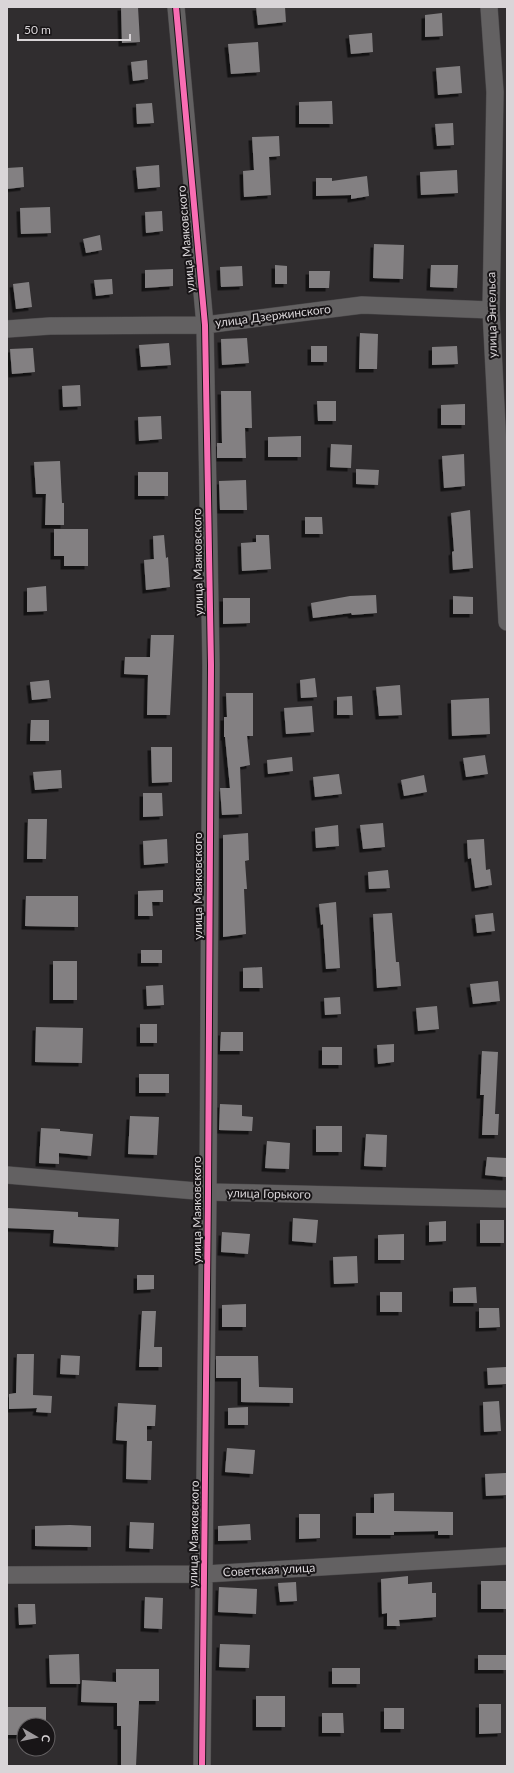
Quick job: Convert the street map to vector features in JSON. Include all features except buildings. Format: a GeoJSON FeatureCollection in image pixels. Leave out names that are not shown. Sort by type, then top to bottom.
{"type":"FeatureCollection","features":[{"type":"Feature","properties":{"kind":"street","name":"улица Маяковского"},"geometry":{"type":"LineString","coordinates":[[176,7],[205,325],[211,665],[205,1574],[202,1766]]}},
{"type":"Feature","properties":{"kind":"street","name":"улица Энгельса"},"geometry":{"type":"LineString","coordinates":[[489,7],[495,92],[491,310],[507,622]]}},
{"type":"Feature","properties":{"kind":"street","name":"улица Дзержинского"},"geometry":{"type":"LineString","coordinates":[[7,329],[50,326],[205,325],[362,305],[491,310]]}},
{"type":"Feature","properties":{"kind":"street","name":"улица Горького"},"geometry":{"type":"LineString","coordinates":[[7,1175],[208,1192],[507,1199]]}},
{"type":"Feature","properties":{"kind":"street","name":"Советская улица"},"geometry":{"type":"LineString","coordinates":[[7,1575],[205,1574],[507,1556]]}},
{"type":"Feature","properties":{"kind":"cycle path"},"geometry":{"type":"LineString","coordinates":[[176,7],[205,325],[211,665],[208,1192],[202,1766]]}}]}
